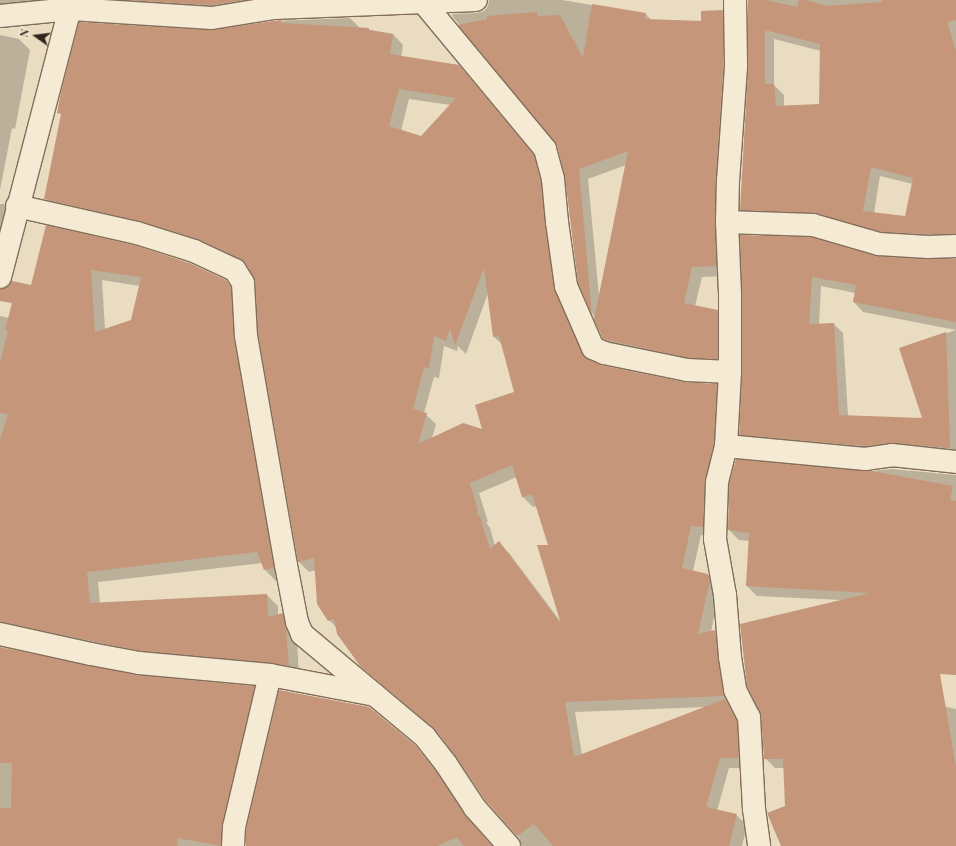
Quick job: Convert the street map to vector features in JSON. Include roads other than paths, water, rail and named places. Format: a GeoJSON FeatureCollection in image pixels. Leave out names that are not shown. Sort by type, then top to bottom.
{"type":"FeatureCollection","features":[{"type":"Feature","properties":{"kind":"street"},"geometry":{"type":"LineString","coordinates":[[0,16],[71,5],[212,18],[274,8],[476,0]]}},
{"type":"Feature","properties":{"kind":"street"},"geometry":{"type":"LineString","coordinates":[[735,0],[736,67],[728,180],[727,222],[730,295],[730,372],[726,446],[718,482],[715,539],[725,595],[730,657],[735,690],[749,717],[754,809],[759,846]]}},
{"type":"Feature","properties":{"kind":"street"},"geometry":{"type":"LineString","coordinates":[[422,2],[544,148],[553,180],[566,286],[593,348],[604,353],[687,370],[730,372]]}},
{"type":"Feature","properties":{"kind":"street"},"geometry":{"type":"LineString","coordinates":[[0,277],[71,5]]}},
{"type":"Feature","properties":{"kind":"street"},"geometry":{"type":"LineString","coordinates":[[18,206],[137,233],[194,251],[235,270],[243,283],[246,336],[286,565],[297,622],[302,634],[378,696],[425,737],[446,764],[476,808],[509,846]]}},
{"type":"Feature","properties":{"kind":"street"},"geometry":{"type":"LineString","coordinates":[[727,222],[813,225],[879,244],[928,247],[956,246]]}},
{"type":"Feature","properties":{"kind":"street"},"geometry":{"type":"LineString","coordinates":[[726,446],[865,459],[892,455],[956,462]]}},
{"type":"Feature","properties":{"kind":"street"},"geometry":{"type":"LineString","coordinates":[[0,634],[139,663],[270,675],[378,696]]}},
{"type":"Feature","properties":{"kind":"street"},"geometry":{"type":"LineString","coordinates":[[233,846],[234,827],[270,675]]}}]}
